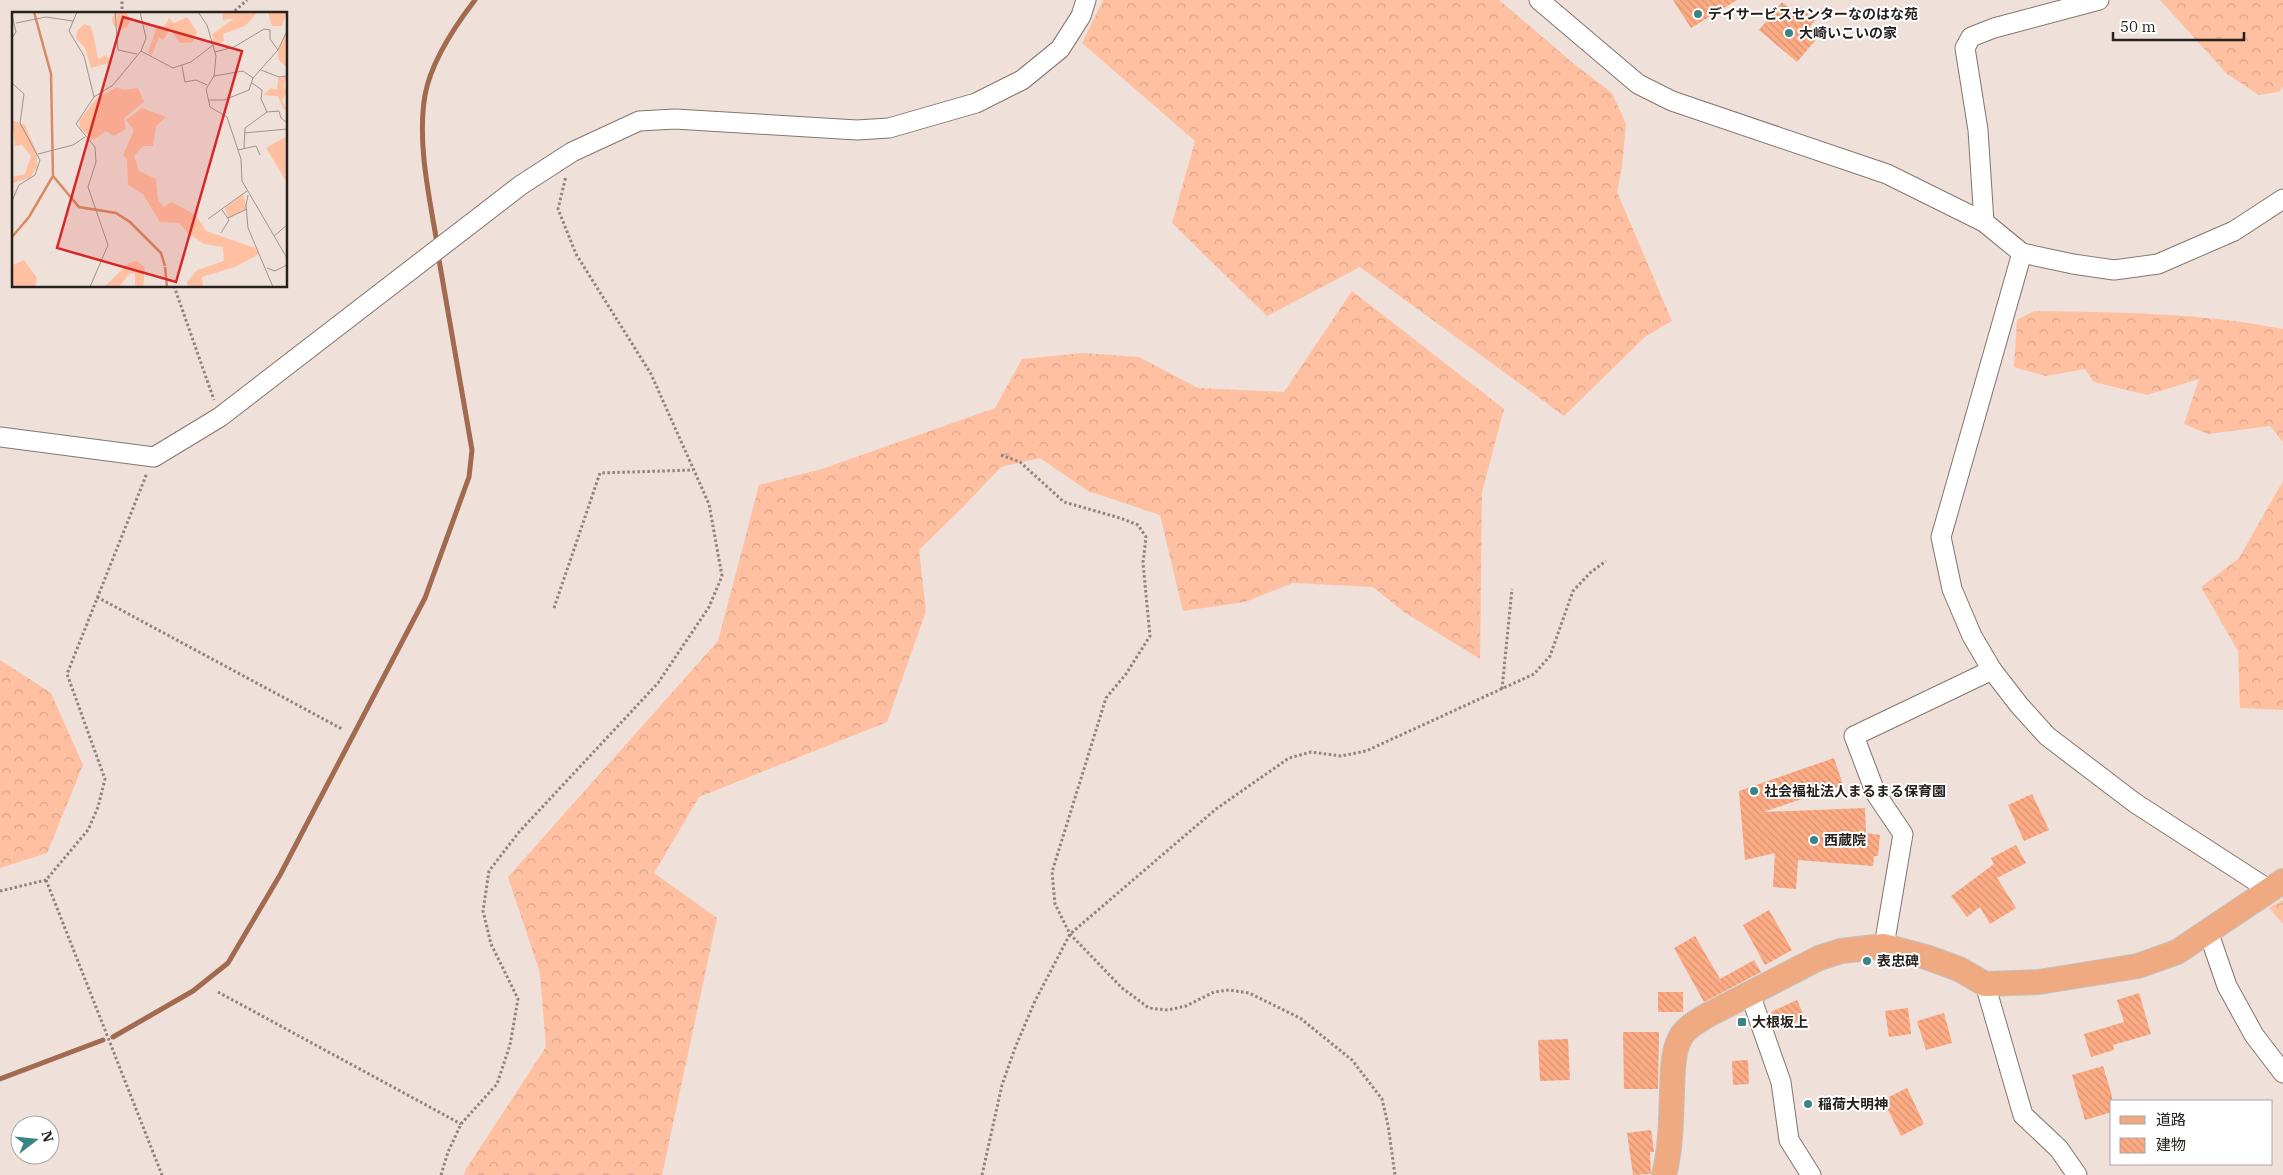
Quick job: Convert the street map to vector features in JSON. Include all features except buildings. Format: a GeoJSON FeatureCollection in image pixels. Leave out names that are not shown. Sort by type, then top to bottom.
{"type":"FeatureCollection","features":[{"type":"Feature","properties":{"kind":"main road"},"geometry":{"type":"LineString","coordinates":[[1664,1175],[1670,1133],[1674,1063],[1677,1046],[1682,1036],[1688,1028],[1706,1016],[1819,958],[1841,951],[1884,946],[1926,956],[1959,969],[1985,984],[2039,982],[2138,966],[2177,952],[2276,885]]}},
{"type":"Feature","properties":{"kind":"street"},"geometry":{"type":"LineString","coordinates":[[0,437],[154,456],[220,417],[521,185],[572,152],[639,122],[675,119],[857,130],[889,128],[976,103],[1022,80],[1060,49],[1081,16],[1086,0]]}},
{"type":"Feature","properties":{"kind":"street"},"geometry":{"type":"LineString","coordinates":[[1539,0],[1638,84],[1664,97],[1887,174],[1984,222],[2022,253],[2073,264],[2114,270],[2158,264],[2234,231],[2283,199]]}},
{"type":"Feature","properties":{"kind":"street"},"geometry":{"type":"LineString","coordinates":[[1984,222],[1978,130],[1965,48],[1972,37],[1994,28],[2099,0]]}},
{"type":"Feature","properties":{"kind":"street"},"geometry":{"type":"LineString","coordinates":[[2022,253],[1941,537],[1952,588],[1972,636],[1992,670],[2019,706],[2047,736],[2135,803],[2276,885]]}},
{"type":"Feature","properties":{"kind":"street"},"geometry":{"type":"LineString","coordinates":[[1884,946],[1903,834],[1876,794],[1854,736],[1992,670]]}},
{"type":"Feature","properties":{"kind":"street"},"geometry":{"type":"LineString","coordinates":[[2208,931],[2227,986],[2254,1034],[2283,1073]]}},
{"type":"Feature","properties":{"kind":"street"},"geometry":{"type":"LineString","coordinates":[[1985,984],[2023,1115],[2059,1149],[2077,1175]]}},
{"type":"Feature","properties":{"kind":"street"},"geometry":{"type":"LineString","coordinates":[[1750,994],[1781,1082],[1789,1140],[1811,1175]]}},
{"type":"Feature","properties":{"kind":"path"},"geometry":{"type":"LineString","coordinates":[[232,12],[247,0]]}},
{"type":"Feature","properties":{"kind":"path"},"geometry":{"type":"LineString","coordinates":[[441,1175],[448,1152],[461,1124],[497,1084],[510,1045],[518,999],[491,944],[483,910],[489,871],[519,832],[658,683],[709,607],[722,576],[709,504],[651,374],[576,254],[558,209],[572,152]]}},
{"type":"Feature","properties":{"kind":"path"},"geometry":{"type":"LineString","coordinates":[[175,288],[220,417]]}},
{"type":"Feature","properties":{"kind":"path"},"geometry":{"type":"LineString","coordinates":[[1001,455],[1020,462],[1064,502],[1138,525],[1146,537],[1143,563],[1150,636],[1126,674],[1106,698],[1052,872],[1055,904],[1070,934],[1122,988],[1149,1008],[1168,1010],[1186,1006],[1214,992],[1229,990],[1250,993],[1300,1018],[1352,1060],[1382,1099],[1388,1124],[1395,1175]]}},
{"type":"Feature","properties":{"kind":"path"},"geometry":{"type":"LineString","coordinates":[[0,891],[46,880],[88,830],[98,807],[105,779],[67,674],[154,456]]}},
{"type":"Feature","properties":{"kind":"path"},"geometry":{"type":"LineString","coordinates":[[554,608],[600,473],[693,470]]}},
{"type":"Feature","properties":{"kind":"path"},"geometry":{"type":"LineString","coordinates":[[982,1175],[1002,1085],[1014,1048],[1035,1001],[1070,934],[1216,809],[1289,758],[1310,752],[1341,756],[1366,751],[1534,674],[1550,656],[1573,591],[1591,572],[1606,561]]}},
{"type":"Feature","properties":{"kind":"path"},"geometry":{"type":"LineString","coordinates":[[1502,689],[1512,590]]}},
{"type":"Feature","properties":{"kind":"path"},"geometry":{"type":"LineString","coordinates":[[98,598],[342,729]]}},
{"type":"Feature","properties":{"kind":"path"},"geometry":{"type":"LineString","coordinates":[[46,880],[162,1175]]}},
{"type":"Feature","properties":{"kind":"path"},"geometry":{"type":"LineString","coordinates":[[218,992],[461,1124]]}},
{"type":"Feature","properties":{"kind":"green space"},"geometry":{"type":"Polygon","coordinates":[[[1103,0],[1499,0],[1574,64],[1612,93],[1626,124],[1622,167],[1617,192],[1672,321],[1646,336],[1564,416],[1360,267],[1267,316],[1172,223],[1195,141],[1082,43],[1103,0]]]}},
{"type":"Feature","properties":{"kind":"green space"},"geometry":{"type":"Polygon","coordinates":[[[2160,0],[2283,0],[2283,86],[2279,92],[2259,95],[2227,74],[2160,0]]]}},
{"type":"Feature","properties":{"kind":"green space"},"geometry":{"type":"Polygon","coordinates":[[[1352,291],[1504,409],[1482,492],[1480,659],[1404,612],[1373,587],[1293,583],[1245,602],[1183,611],[1160,515],[1088,491],[1040,458],[1001,467],[919,550],[926,611],[887,722],[699,797],[654,873],[717,918],[662,1175],[464,1175],[466,1169],[546,1047],[540,973],[508,877],[718,641],[759,485],[822,469],[995,408],[1022,359],[1083,353],[1139,357],[1198,388],[1284,392],[1352,291]]]}},
{"type":"Feature","properties":{"kind":"green space"},"geometry":{"type":"Polygon","coordinates":[[[2034,311],[2128,313],[2191,317],[2283,329],[2283,442],[2270,426],[2208,434],[2184,424],[2199,379],[2147,395],[2094,382],[2085,369],[2046,376],[2014,367],[2017,320],[2034,311]]]}},
{"type":"Feature","properties":{"kind":"green space"},"geometry":{"type":"Polygon","coordinates":[[[2283,481],[2283,710],[2240,708],[2238,651],[2201,587],[2239,558],[2283,481]]]}},
{"type":"Feature","properties":{"kind":"green space"},"geometry":{"type":"Polygon","coordinates":[[[0,660],[51,693],[83,765],[47,853],[0,868],[0,660]]]}},
{"type":"Feature","properties":{"kind":"green space"},"geometry":{"type":"Polygon","coordinates":[[[2283,900],[2283,924],[2269,908],[2283,900]]]}},
{"type":"Feature","properties":{"kind":"waterway"},"geometry":{"type":"LineString","coordinates":[[437,243],[423,150],[422,132],[425,95],[438,57],[475,0]]}},
{"type":"Feature","properties":{"kind":"waterway"},"geometry":{"type":"LineString","coordinates":[[113,1037],[193,991],[228,963],[280,875],[425,598],[469,477],[472,450],[438,254]]}},
{"type":"Feature","properties":{"kind":"waterway"},"geometry":{"type":"LineString","coordinates":[[0,1079],[103,1040]]}},
{"type":"Feature","properties":{"kind":"place","name":"デイサービスセンターなのはな苑"},"geometry":{"type":"Point","coordinates":[1698,14]}},
{"type":"Feature","properties":{"kind":"place","name":"大崎いこいの家"},"geometry":{"type":"Point","coordinates":[1789,33]}},
{"type":"Feature","properties":{"kind":"place","name":"社会福祉法人まるまる保育園"},"geometry":{"type":"Point","coordinates":[1754,791]}},
{"type":"Feature","properties":{"kind":"place","name":"西蔵院"},"geometry":{"type":"Point","coordinates":[1814,840]}},
{"type":"Feature","properties":{"kind":"place","name":"表忠碑"},"geometry":{"type":"Point","coordinates":[1867,961]}},
{"type":"Feature","properties":{"kind":"place","name":"大根坂上"},"geometry":{"type":"Point","coordinates":[1742,1022]}},
{"type":"Feature","properties":{"kind":"place","name":"稲荷大明神"},"geometry":{"type":"Point","coordinates":[1808,1104]}}]}
